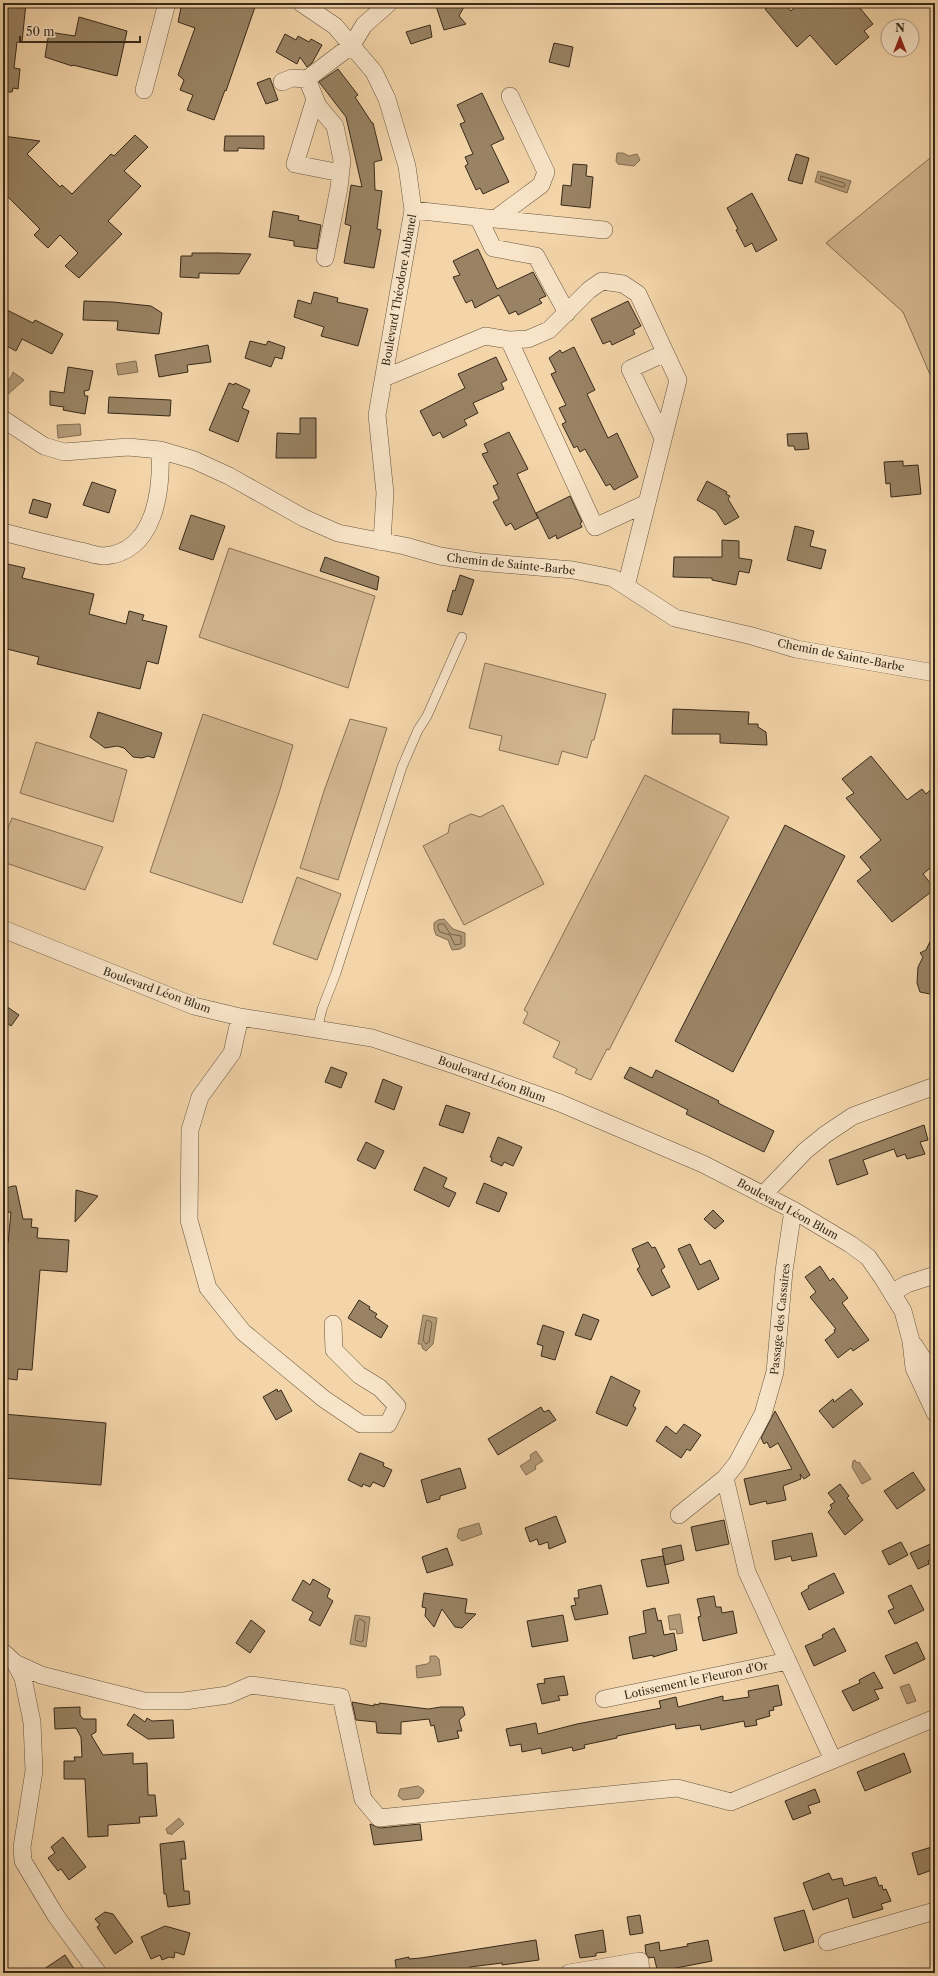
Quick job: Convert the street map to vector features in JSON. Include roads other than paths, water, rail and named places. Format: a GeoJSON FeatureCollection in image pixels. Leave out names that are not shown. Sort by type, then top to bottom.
{"type":"FeatureCollection","features":[{"type":"Feature","properties":{"kind":"street"},"geometry":{"type":"LineString","coordinates":[[144,90],[167,3]]}},
{"type":"Feature","properties":{"kind":"street","name":"Boulevard Théodore Aubanel"},"geometry":{"type":"LineString","coordinates":[[300,3],[334,26],[374,72],[387,99],[407,166],[413,210],[377,415],[385,493],[382,542]]}},
{"type":"Feature","properties":{"kind":"street"},"geometry":{"type":"LineString","coordinates":[[282,82],[292,78],[307,79],[352,45],[364,25],[389,3]]}},
{"type":"Feature","properties":{"kind":"street"},"geometry":{"type":"LineString","coordinates":[[307,79],[318,106],[335,126],[342,160],[339,188],[325,258]]}},
{"type":"Feature","properties":{"kind":"street"},"geometry":{"type":"LineString","coordinates":[[495,219],[541,186],[546,172],[510,96]]}},
{"type":"Feature","properties":{"kind":"street"},"geometry":{"type":"LineString","coordinates":[[315,99],[295,164],[341,173]]}},
{"type":"Feature","properties":{"kind":"street"},"geometry":{"type":"LineString","coordinates":[[413,210],[604,230]]}},
{"type":"Feature","properties":{"kind":"street"},"geometry":{"type":"LineString","coordinates":[[478,217],[493,248],[536,256],[567,313]]}},
{"type":"Feature","properties":{"kind":"street"},"geometry":{"type":"LineString","coordinates":[[384,378],[484,336],[509,340],[528,338],[549,330],[589,290],[602,281],[623,284],[638,294],[678,380],[626,586]]}},
{"type":"Feature","properties":{"kind":"street"},"geometry":{"type":"LineString","coordinates":[[509,340],[595,527],[647,503]]}},
{"type":"Feature","properties":{"kind":"street"},"geometry":{"type":"LineString","coordinates":[[663,438],[630,369],[665,353]]}},
{"type":"Feature","properties":{"kind":"street","name":"Chemin de Sainte-Barbe"},"geometry":{"type":"LineString","coordinates":[[3,419],[44,446],[64,452],[128,447],[160,450],[194,460],[229,476],[304,518],[338,533],[440,556],[479,562],[573,570],[613,578],[675,618],[745,634],[796,649],[935,673]]}},
{"type":"Feature","properties":{"kind":"street"},"geometry":{"type":"LineString","coordinates":[[3,532],[102,556],[125,551],[142,536],[154,513],[161,472],[160,450]]}},
{"type":"Feature","properties":{"kind":"street","name":"Boulevard Léon Blum"},"geometry":{"type":"LineString","coordinates":[[3,929],[194,1006],[240,1017],[372,1038],[398,1045],[560,1103],[703,1164],[793,1210],[850,1244],[868,1257],[893,1292],[903,1311],[911,1341],[914,1368],[934,1408]]}},
{"type":"Feature","properties":{"kind":"street"},"geometry":{"type":"LineString","coordinates":[[240,1017],[232,1052],[200,1097],[190,1130],[189,1220],[208,1288],[243,1332],[324,1399],[361,1424],[388,1424],[397,1406],[380,1388],[359,1375],[334,1350],[333,1324]]}},
{"type":"Feature","properties":{"kind":"street"},"geometry":{"type":"LineString","coordinates":[[763,1195],[805,1151],[826,1134],[853,1116],[935,1086]]}},
{"type":"Feature","properties":{"kind":"street","name":"Passage des Cassaires"},"geometry":{"type":"LineString","coordinates":[[678,1515],[725,1478],[750,1441],[770,1394],[776,1372],[784,1271],[793,1210]]}},
{"type":"Feature","properties":{"kind":"street"},"geometry":{"type":"LineString","coordinates":[[893,1292],[907,1284],[935,1275]]}},
{"type":"Feature","properties":{"kind":"street","name":"Boulevard Léon Blum"},"geometry":{"type":"LineString","coordinates":[[911,1341],[927,1365],[935,1383]]}},
{"type":"Feature","properties":{"kind":"street"},"geometry":{"type":"LineString","coordinates":[[725,1478],[747,1572],[833,1760]]}},
{"type":"Feature","properties":{"kind":"street"},"geometry":{"type":"LineString","coordinates":[[9,1657],[41,1675],[144,1701],[184,1701],[228,1695],[251,1685],[341,1697],[363,1799],[379,1818],[677,1788],[731,1802],[935,1718]]}},
{"type":"Feature","properties":{"kind":"street"},"geometry":{"type":"LineString","coordinates":[[9,1657],[23,1678],[31,1715],[34,1771],[22,1847],[23,1861],[56,1916],[98,1973]]}},
{"type":"Feature","properties":{"kind":"street","name":"Lotissement le Fleuron d'Or"},"geometry":{"type":"LineString","coordinates":[[604,1699],[788,1662]]}},
{"type":"Feature","properties":{"kind":"street"},"geometry":{"type":"LineString","coordinates":[[826,1942],[935,1911]]}},
{"type":"Feature","properties":{"kind":"street"},"geometry":{"type":"LineString","coordinates":[[569,1973],[640,1961],[641,1973]]}},
{"type":"Feature","properties":{"kind":"lane"},"geometry":{"type":"LineString","coordinates":[[318,1030],[322,1009],[336,973],[402,767],[418,730],[427,716],[462,637]]}},
{"type":"Feature","properties":{"kind":"water"},"geometry":{"type":"Polygon","coordinates":[[[617,153],[623,153],[629,156],[637,154],[640,160],[634,166],[618,164],[616,161],[617,153]]]}},
{"type":"Feature","properties":{"kind":"water"},"geometry":{"type":"Polygon","coordinates":[[[818,171],[851,181],[847,193],[815,182],[818,171]]]}},
{"type":"Feature","properties":{"kind":"water"},"geometry":{"type":"Polygon","coordinates":[[[136,361],[138,372],[118,375],[116,364],[136,361]]]}},
{"type":"Feature","properties":{"kind":"water"},"geometry":{"type":"Polygon","coordinates":[[[13,372],[24,380],[6,396],[4,389],[13,372]]]}},
{"type":"Feature","properties":{"kind":"water"},"geometry":{"type":"Polygon","coordinates":[[[80,424],[81,435],[58,438],[57,425],[80,424]]]}},
{"type":"Feature","properties":{"kind":"water"},"geometry":{"type":"Polygon","coordinates":[[[444,919],[453,929],[465,933],[465,946],[460,949],[452,950],[448,940],[436,935],[434,923],[438,920],[444,919]]]}},
{"type":"Feature","properties":{"kind":"water"},"geometry":{"type":"Polygon","coordinates":[[[423,1315],[437,1318],[433,1344],[426,1351],[423,1349],[421,1344],[418,1344],[423,1315]]]}},
{"type":"Feature","properties":{"kind":"water"},"geometry":{"type":"Polygon","coordinates":[[[536,1451],[543,1461],[535,1466],[536,1469],[526,1475],[520,1466],[531,1459],[530,1455],[536,1451]]]}},
{"type":"Feature","properties":{"kind":"water"},"geometry":{"type":"Polygon","coordinates":[[[855,1460],[857,1463],[859,1462],[871,1479],[862,1484],[852,1467],[853,1461],[855,1460]]]}},
{"type":"Feature","properties":{"kind":"water"},"geometry":{"type":"Polygon","coordinates":[[[479,1523],[482,1534],[462,1541],[457,1537],[459,1529],[479,1523]]]}},
{"type":"Feature","properties":{"kind":"water"},"geometry":{"type":"Polygon","coordinates":[[[680,1614],[683,1633],[677,1634],[676,1629],[670,1630],[668,1616],[680,1614]]]}},
{"type":"Feature","properties":{"kind":"water"},"geometry":{"type":"Polygon","coordinates":[[[355,1615],[370,1617],[366,1647],[350,1644],[355,1615]]]}},
{"type":"Feature","properties":{"kind":"water"},"geometry":{"type":"Polygon","coordinates":[[[430,1656],[436,1656],[439,1659],[441,1675],[417,1678],[416,1666],[430,1662],[430,1656]]]}},
{"type":"Feature","properties":{"kind":"water"},"geometry":{"type":"Polygon","coordinates":[[[909,1684],[916,1701],[907,1704],[900,1687],[909,1684]]]}},
{"type":"Feature","properties":{"kind":"water"},"geometry":{"type":"Polygon","coordinates":[[[418,1786],[423,1789],[424,1792],[419,1798],[403,1800],[398,1796],[400,1789],[418,1786]]]}},
{"type":"Feature","properties":{"kind":"water"},"geometry":{"type":"Polygon","coordinates":[[[179,1818],[184,1824],[171,1835],[170,1833],[168,1834],[166,1829],[179,1818]]]}}]}
